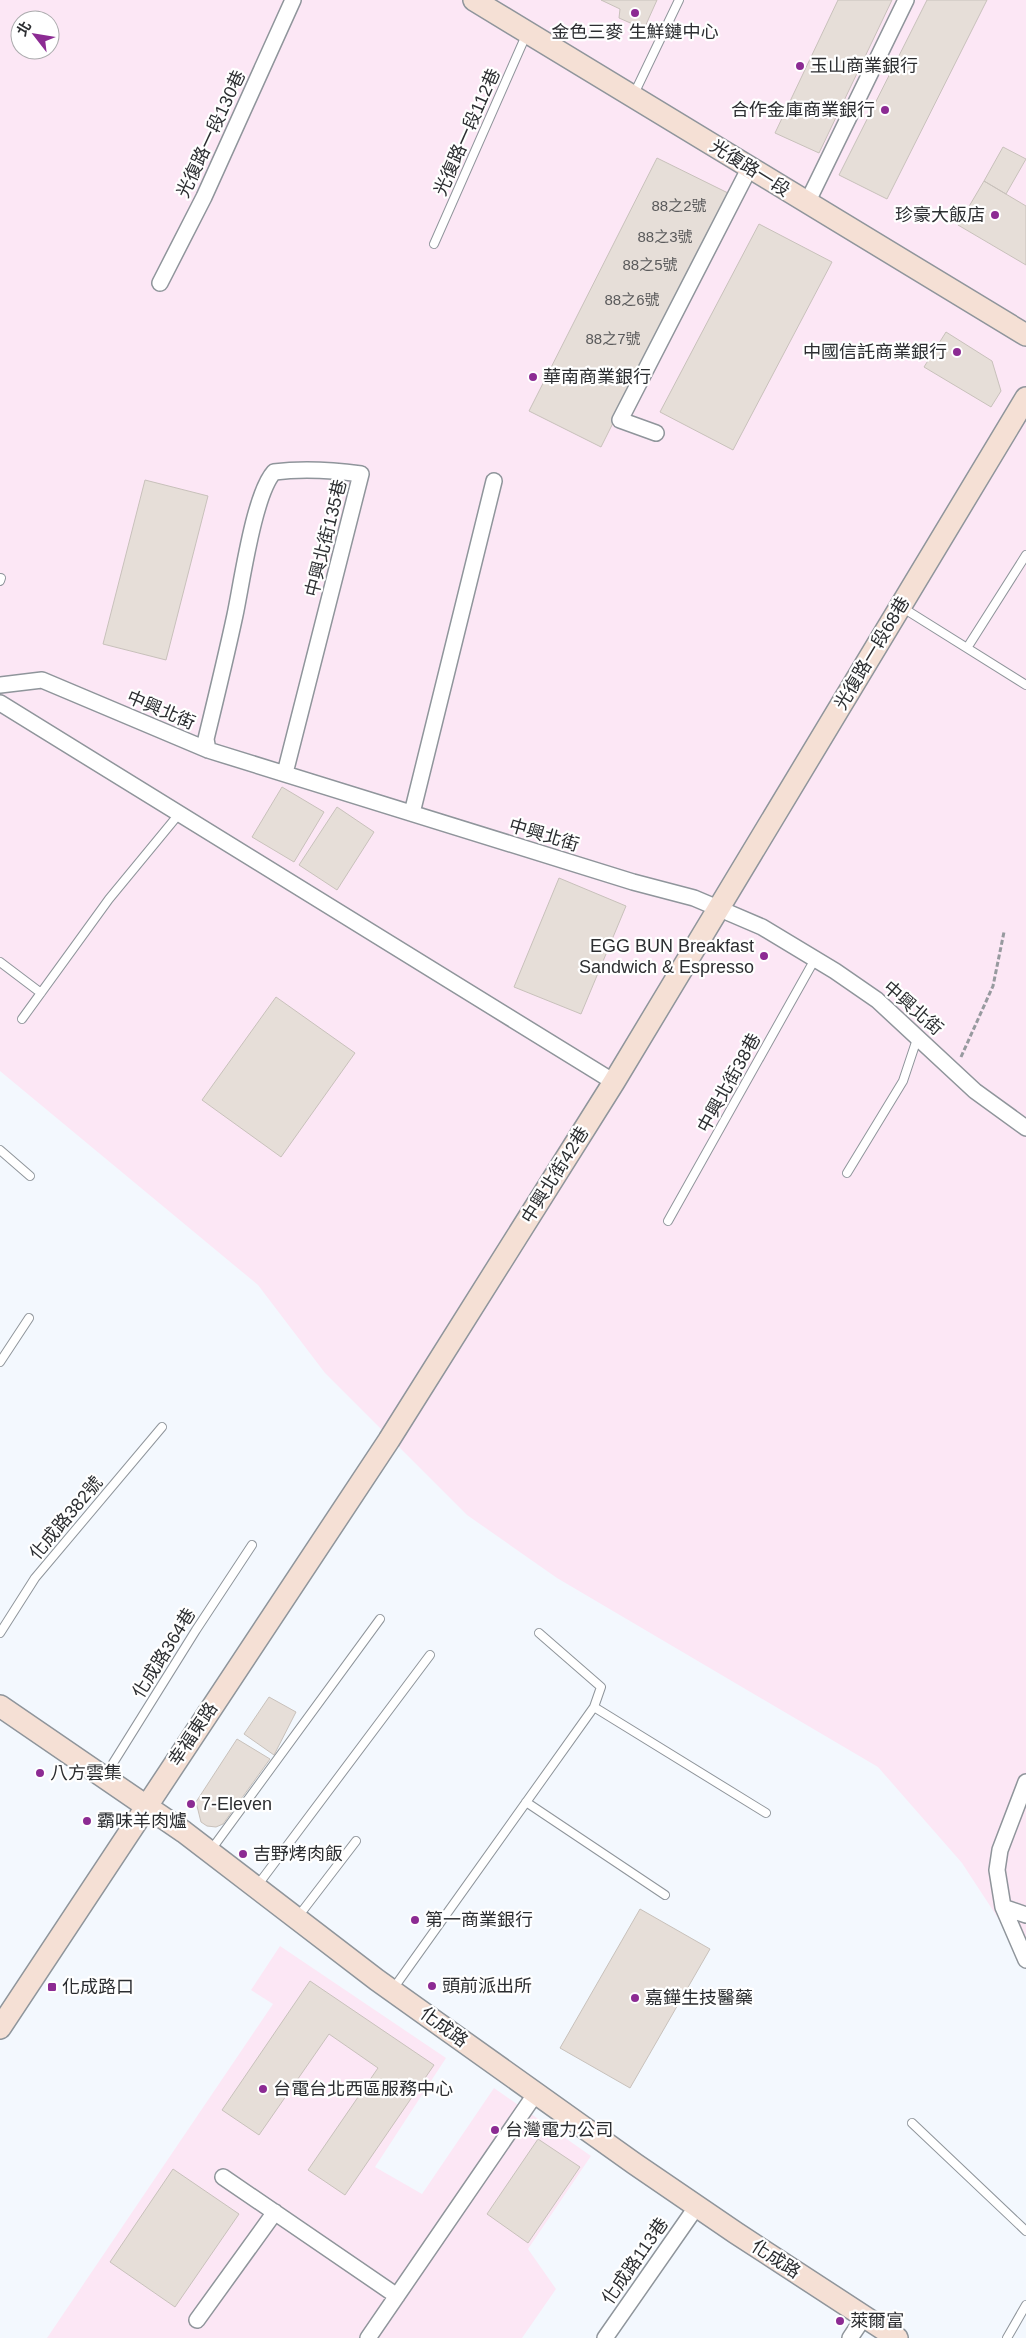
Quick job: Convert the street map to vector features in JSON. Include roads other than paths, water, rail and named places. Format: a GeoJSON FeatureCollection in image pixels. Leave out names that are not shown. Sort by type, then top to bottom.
{"type":"FeatureCollection","features":[{"type":"Feature","properties":{"kind":"street","name":"光復路一段130巷"},"geometry":{"type":"LineString","coordinates":[[160,282],[204,197],[293,0]]}},
{"type":"Feature","properties":{"kind":"street","name":"光復路一段"},"geometry":{"type":"LineString","coordinates":[[474,0],[1026,335]]}},
{"type":"Feature","properties":{"kind":"street"},"geometry":{"type":"LineString","coordinates":[[807,203],[906,0]]}},
{"type":"Feature","properties":{"kind":"street"},"geometry":{"type":"LineString","coordinates":[[656,433],[620,420],[750,167]]}},
{"type":"Feature","properties":{"kind":"street","name":"光復路一段68巷"},"geometry":{"type":"LineString","coordinates":[[720,909],[1026,398]]}},
{"type":"Feature","properties":{"kind":"street","name":"中興北街135巷"},"geometry":{"type":"LineString","coordinates":[[208,750],[206,739],[231,633],[254,518],[269,477],[274,472],[319,469],[361,474],[285,772]]}},
{"type":"Feature","properties":{"kind":"street"},"geometry":{"type":"LineString","coordinates":[[412,813],[433,735],[494,481]]}},
{"type":"Feature","properties":{"kind":"street","name":"中興北街"},"geometry":{"type":"LineString","coordinates":[[0,684],[42,680],[208,750],[285,772],[632,882],[694,898],[762,927],[877,1000],[975,1090],[1026,1128]]}},
{"type":"Feature","properties":{"kind":"street"},"geometry":{"type":"LineString","coordinates":[[0,703],[614,1082]]}},
{"type":"Feature","properties":{"kind":"street","name":"中興北街42巷"},"geometry":{"type":"LineString","coordinates":[[389,1440],[614,1082],[720,909]]}},
{"type":"Feature","properties":{"kind":"street","name":"幸福東路"},"geometry":{"type":"LineString","coordinates":[[0,2028],[145,1806],[389,1440]]}},
{"type":"Feature","properties":{"kind":"street","name":"化成路"},"geometry":{"type":"LineString","coordinates":[[0,1706],[209,1851],[296,1919],[536,2093],[697,2206],[897,2338]]}},
{"type":"Feature","properties":{"kind":"street"},"geometry":{"type":"LineString","coordinates":[[1026,1782],[1000,1850],[997,1870],[1003,1906],[1026,1960]]}},
{"type":"Feature","properties":{"kind":"street"},"geometry":{"type":"LineString","coordinates":[[1003,1906],[1026,1915]]}},
{"type":"Feature","properties":{"kind":"street"},"geometry":{"type":"LineString","coordinates":[[368,2338],[536,2093]]}},
{"type":"Feature","properties":{"kind":"street"},"geometry":{"type":"LineString","coordinates":[[224,2177],[397,2296]]}},
{"type":"Feature","properties":{"kind":"street","name":"化成路113巷"},"geometry":{"type":"LineString","coordinates":[[605,2338],[697,2206]]}},
{"type":"Feature","properties":{"kind":"street"},"geometry":{"type":"LineString","coordinates":[[198,2320],[276,2212]]}},
{"type":"Feature","properties":{"kind":"street"},"geometry":{"type":"LineString","coordinates":[[850,2338],[864,2317]]}},
{"type":"Feature","properties":{"kind":"lane"},"geometry":{"type":"LineString","coordinates":[[633,96],[679,0]]}},
{"type":"Feature","properties":{"kind":"lane","name":"光復路一段112巷"},"geometry":{"type":"LineString","coordinates":[[434,244],[527,32]]}},
{"type":"Feature","properties":{"kind":"lane"},"geometry":{"type":"LineString","coordinates":[[967,648],[1026,555]]}},
{"type":"Feature","properties":{"kind":"lane"},"geometry":{"type":"LineString","coordinates":[[900,606],[1026,685]]}},
{"type":"Feature","properties":{"kind":"lane"},"geometry":{"type":"LineString","coordinates":[[22,1018],[109,899],[179,814]]}},
{"type":"Feature","properties":{"kind":"lane","name":"中興北街38巷"},"geometry":{"type":"LineString","coordinates":[[668,1221],[815,959]]}},
{"type":"Feature","properties":{"kind":"lane"},"geometry":{"type":"LineString","coordinates":[[0,962],[41,993]]}},
{"type":"Feature","properties":{"kind":"lane"},"geometry":{"type":"LineString","coordinates":[[847,1173],[904,1082],[918,1036]]}},
{"type":"Feature","properties":{"kind":"lane"},"geometry":{"type":"LineString","coordinates":[[0,1150],[30,1176]]}},
{"type":"Feature","properties":{"kind":"lane"},"geometry":{"type":"LineString","coordinates":[[0,1362],[29,1318]]}},
{"type":"Feature","properties":{"kind":"lane","name":"化成路382號"},"geometry":{"type":"LineString","coordinates":[[0,1633],[34,1578],[162,1427]]}},
{"type":"Feature","properties":{"kind":"lane","name":"化成路364巷"},"geometry":{"type":"LineString","coordinates":[[104,1778],[196,1630],[252,1545]]}},
{"type":"Feature","properties":{"kind":"lane"},"geometry":{"type":"LineString","coordinates":[[209,1851],[380,1619]]}},
{"type":"Feature","properties":{"kind":"lane"},"geometry":{"type":"LineString","coordinates":[[392,1990],[594,1707],[601,1687],[539,1633]]}},
{"type":"Feature","properties":{"kind":"lane"},"geometry":{"type":"LineString","coordinates":[[256,1888],[430,1655]]}},
{"type":"Feature","properties":{"kind":"lane"},"geometry":{"type":"LineString","coordinates":[[594,1707],[766,1813]]}},
{"type":"Feature","properties":{"kind":"lane"},"geometry":{"type":"LineString","coordinates":[[526,1802],[665,1895]]}},
{"type":"Feature","properties":{"kind":"lane"},"geometry":{"type":"LineString","coordinates":[[296,1919],[356,1840]]}},
{"type":"Feature","properties":{"kind":"lane"},"geometry":{"type":"LineString","coordinates":[[912,2123],[1026,2231]]}},
{"type":"Feature","properties":{"kind":"lane"},"geometry":{"type":"LineString","coordinates":[[1007,2338],[1026,2304]]}},
{"type":"Feature","properties":{"kind":"place","name":"金色三麥 生鮮鏈中心"},"geometry":{"type":"Point","coordinates":[635,13]}},
{"type":"Feature","properties":{"kind":"place","name":"玉山商業銀行"},"geometry":{"type":"Point","coordinates":[800,66]}},
{"type":"Feature","properties":{"kind":"place","name":"合作金庫商業銀行"},"geometry":{"type":"Point","coordinates":[885,110]}},
{"type":"Feature","properties":{"kind":"place","name":"珍豪大飯店"},"geometry":{"type":"Point","coordinates":[995,215]}},
{"type":"Feature","properties":{"kind":"place","name":"中國信託商業銀行"},"geometry":{"type":"Point","coordinates":[957,352]}},
{"type":"Feature","properties":{"kind":"place","name":"華南商業銀行"},"geometry":{"type":"Point","coordinates":[533,377]}},
{"type":"Feature","properties":{"kind":"place","name":"EGG BUN Breakfast Sandwich & Espresso"},"geometry":{"type":"Point","coordinates":[764,956]}},
{"type":"Feature","properties":{"kind":"place","name":"八方雲集"},"geometry":{"type":"Point","coordinates":[40,1773]}},
{"type":"Feature","properties":{"kind":"place","name":"7-Eleven"},"geometry":{"type":"Point","coordinates":[191,1804]}},
{"type":"Feature","properties":{"kind":"place","name":"霸味羊肉爐"},"geometry":{"type":"Point","coordinates":[87,1821]}},
{"type":"Feature","properties":{"kind":"place","name":"吉野烤肉飯"},"geometry":{"type":"Point","coordinates":[243,1854]}},
{"type":"Feature","properties":{"kind":"place","name":"第一商業銀行"},"geometry":{"type":"Point","coordinates":[415,1920]}},
{"type":"Feature","properties":{"kind":"place","name":"頭前派出所"},"geometry":{"type":"Point","coordinates":[432,1986]}},
{"type":"Feature","properties":{"kind":"place","name":"化成路口"},"geometry":{"type":"Point","coordinates":[52,1987]}},
{"type":"Feature","properties":{"kind":"place","name":"嘉鏵生技醫藥"},"geometry":{"type":"Point","coordinates":[635,1998]}},
{"type":"Feature","properties":{"kind":"place","name":"台電台北西區服務中心"},"geometry":{"type":"Point","coordinates":[263,2089]}},
{"type":"Feature","properties":{"kind":"place","name":"台灣電力公司"},"geometry":{"type":"Point","coordinates":[495,2130]}},
{"type":"Feature","properties":{"kind":"place","name":"萊爾富"},"geometry":{"type":"Point","coordinates":[840,2321]}}]}
